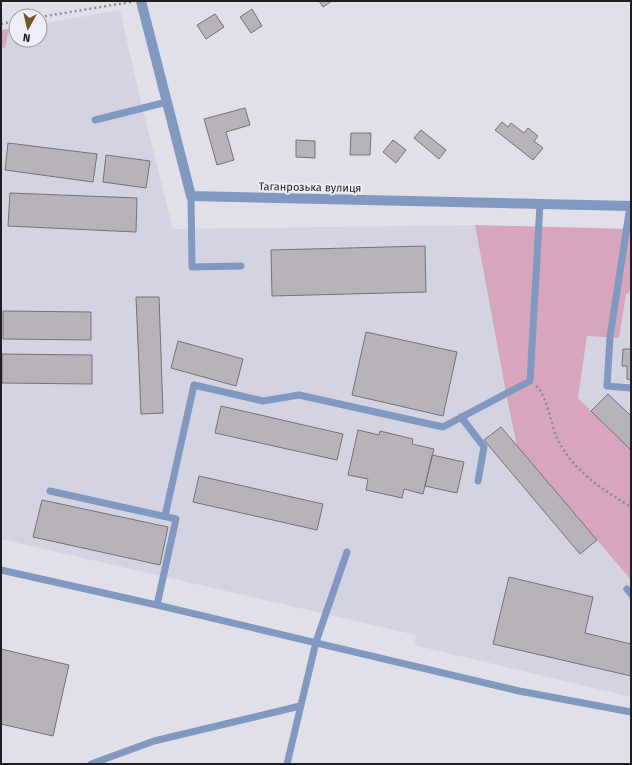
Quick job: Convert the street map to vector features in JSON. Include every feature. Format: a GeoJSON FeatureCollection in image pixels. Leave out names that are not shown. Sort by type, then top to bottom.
{"type":"FeatureCollection","features":[{"type":"Feature","properties":{"kind":"street"},"geometry":{"type":"LineString","coordinates":[[141,1],[191,196]]}},
{"type":"Feature","properties":{"kind":"street","name":"Таганрозька вулиця"},"geometry":{"type":"LineString","coordinates":[[191,196],[631,206]]}},
{"type":"Feature","properties":{"kind":"lane"},"geometry":{"type":"LineString","coordinates":[[95,120],[167,102]]}},
{"type":"Feature","properties":{"kind":"lane"},"geometry":{"type":"LineString","coordinates":[[191,196],[192,267],[241,266]]}},
{"type":"Feature","properties":{"kind":"lane"},"geometry":{"type":"LineString","coordinates":[[164,516],[194,385],[263,401],[299,395],[443,427],[530,381],[540,204]]}},
{"type":"Feature","properties":{"kind":"lane"},"geometry":{"type":"LineString","coordinates":[[631,206],[610,337],[607,386],[631,388]]}},
{"type":"Feature","properties":{"kind":"lane"},"geometry":{"type":"LineString","coordinates":[[461,417],[484,447],[478,481]]}},
{"type":"Feature","properties":{"kind":"lane"},"geometry":{"type":"LineString","coordinates":[[50,491],[176,519],[157,605]]}},
{"type":"Feature","properties":{"kind":"lane"},"geometry":{"type":"LineString","coordinates":[[287,764],[316,642],[347,552]]}},
{"type":"Feature","properties":{"kind":"lane"},"geometry":{"type":"LineString","coordinates":[[1,570],[316,642],[519,691],[631,712]]}},
{"type":"Feature","properties":{"kind":"lane"},"geometry":{"type":"LineString","coordinates":[[91,764],[154,741],[300,706]]}},
{"type":"Feature","properties":{"kind":"path"},"geometry":{"type":"LineString","coordinates":[[48,16],[138,1]]}},
{"type":"Feature","properties":{"kind":"path"},"geometry":{"type":"LineString","coordinates":[[530,381],[540,389],[550,414],[557,438],[570,460],[579,470],[598,486],[631,507]]}},
{"type":"Feature","properties":{"kind":"shaded area"},"geometry":{"type":"Polygon","coordinates":[[[120,10],[141,102],[173,229],[475,225],[507,398],[597,540],[631,580],[631,697],[414,645],[416,635],[1,539],[1,47],[5,47],[8,34],[8,48],[48,48],[48,23],[120,10]]]}},
{"type":"Feature","properties":{"kind":"shaded area"},"geometry":{"type":"Polygon","coordinates":[[[8,29],[5,48],[1,47],[1,30],[8,29]]]}},
{"type":"Feature","properties":{"kind":"shaded area"},"geometry":{"type":"Polygon","coordinates":[[[475,225],[631,229],[631,290],[626,295],[619,338],[587,336],[578,398],[631,450],[631,580],[517,446],[475,225]]]}},
{"type":"Feature","properties":{"kind":"shaded area"},"geometry":{"type":"Polygon","coordinates":[[[631,290],[631,450],[578,398],[587,336],[619,338],[626,295],[631,290]]]}},
{"type":"Feature","properties":{"kind":"building"},"geometry":{"type":"Polygon","coordinates":[[[319,1],[332,1],[323,7],[319,1]]]}},
{"type":"Feature","properties":{"kind":"building"},"geometry":{"type":"Polygon","coordinates":[[[252,9],[262,26],[251,33],[240,17],[252,9]]]}},
{"type":"Feature","properties":{"kind":"building"},"geometry":{"type":"Polygon","coordinates":[[[215,14],[224,27],[206,39],[197,25],[215,14]]]}},
{"type":"Feature","properties":{"kind":"building"},"geometry":{"type":"Polygon","coordinates":[[[245,108],[250,125],[226,132],[234,160],[217,165],[204,119],[245,108]]]}},
{"type":"Feature","properties":{"kind":"building"},"geometry":{"type":"Polygon","coordinates":[[[502,122],[508,127],[511,123],[524,133],[528,128],[538,136],[534,141],[543,148],[533,160],[495,130],[502,122]]]}},
{"type":"Feature","properties":{"kind":"building"},"geometry":{"type":"Polygon","coordinates":[[[421,130],[446,150],[439,159],[414,138],[421,130]]]}},
{"type":"Feature","properties":{"kind":"building"},"geometry":{"type":"Polygon","coordinates":[[[351,133],[371,133],[370,155],[350,155],[351,133]]]}},
{"type":"Feature","properties":{"kind":"building"},"geometry":{"type":"Polygon","coordinates":[[[296,140],[315,141],[315,158],[296,157],[296,140]]]}},
{"type":"Feature","properties":{"kind":"building"},"geometry":{"type":"Polygon","coordinates":[[[393,140],[406,150],[396,163],[383,152],[393,140]]]}},
{"type":"Feature","properties":{"kind":"building"},"geometry":{"type":"Polygon","coordinates":[[[8,143],[97,154],[93,182],[5,170],[8,143]]]}},
{"type":"Feature","properties":{"kind":"building"},"geometry":{"type":"Polygon","coordinates":[[[106,155],[150,161],[146,188],[103,182],[106,155]]]}},
{"type":"Feature","properties":{"kind":"building"},"geometry":{"type":"Polygon","coordinates":[[[10,193],[137,198],[136,232],[8,226],[10,193]]]}},
{"type":"Feature","properties":{"kind":"building"},"geometry":{"type":"Polygon","coordinates":[[[425,246],[426,292],[272,296],[271,250],[425,246]]]}},
{"type":"Feature","properties":{"kind":"building"},"geometry":{"type":"Polygon","coordinates":[[[136,297],[159,297],[163,413],[141,414],[136,297]]]}},
{"type":"Feature","properties":{"kind":"building"},"geometry":{"type":"Polygon","coordinates":[[[3,311],[91,312],[91,340],[3,339],[3,311]]]}},
{"type":"Feature","properties":{"kind":"building"},"geometry":{"type":"Polygon","coordinates":[[[366,332],[457,352],[443,416],[352,395],[366,332]]]}},
{"type":"Feature","properties":{"kind":"building"},"geometry":{"type":"Polygon","coordinates":[[[178,341],[243,359],[236,386],[171,368],[178,341]]]}},
{"type":"Feature","properties":{"kind":"building"},"geometry":{"type":"Polygon","coordinates":[[[623,349],[631,349],[631,380],[627,379],[627,366],[622,366],[623,349]]]}},
{"type":"Feature","properties":{"kind":"building"},"geometry":{"type":"Polygon","coordinates":[[[2,354],[92,355],[92,384],[2,383],[2,354]]]}},
{"type":"Feature","properties":{"kind":"building"},"geometry":{"type":"Polygon","coordinates":[[[608,394],[631,416],[631,450],[591,411],[608,394]]]}},
{"type":"Feature","properties":{"kind":"building"},"geometry":{"type":"Polygon","coordinates":[[[221,406],[343,434],[337,460],[215,433],[221,406]]]}},
{"type":"Feature","properties":{"kind":"building"},"geometry":{"type":"Polygon","coordinates":[[[501,427],[597,540],[580,554],[484,440],[501,427]]]}},
{"type":"Feature","properties":{"kind":"building"},"geometry":{"type":"Polygon","coordinates":[[[358,430],[379,435],[380,431],[413,439],[412,444],[434,449],[423,494],[404,489],[402,498],[366,490],[368,479],[348,475],[358,430]]]}},
{"type":"Feature","properties":{"kind":"building"},"geometry":{"type":"Polygon","coordinates":[[[432,455],[464,462],[457,493],[425,486],[432,455]]]}},
{"type":"Feature","properties":{"kind":"building"},"geometry":{"type":"Polygon","coordinates":[[[199,476],[323,504],[317,530],[193,502],[199,476]]]}},
{"type":"Feature","properties":{"kind":"building"},"geometry":{"type":"Polygon","coordinates":[[[42,500],[168,527],[160,565],[33,537],[42,500]]]}},
{"type":"Feature","properties":{"kind":"building"},"geometry":{"type":"Polygon","coordinates":[[[509,577],[593,597],[585,633],[631,644],[631,676],[493,644],[509,577]]]}},
{"type":"Feature","properties":{"kind":"building"},"geometry":{"type":"Polygon","coordinates":[[[1,649],[69,665],[53,736],[1,724],[1,649]]]}}]}
